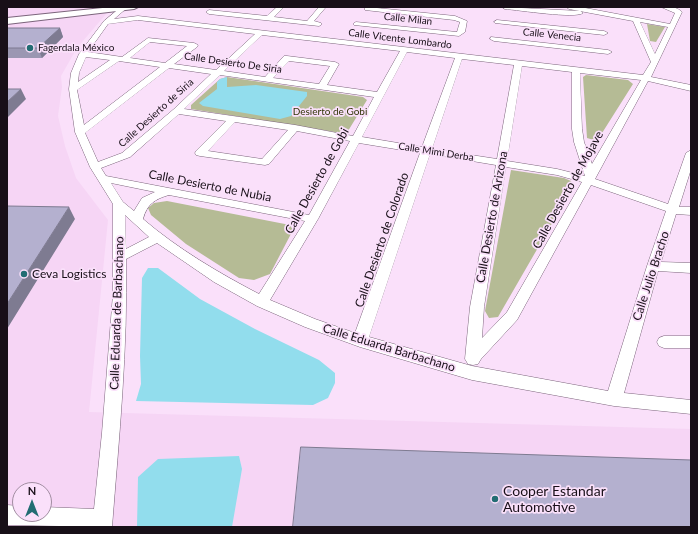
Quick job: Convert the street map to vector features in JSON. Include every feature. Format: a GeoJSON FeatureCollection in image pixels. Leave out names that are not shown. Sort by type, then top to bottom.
{"type":"FeatureCollection","features":[{"type":"Feature","properties":{"kind":"main road"},"geometry":{"type":"LineString","coordinates":[[7,17],[103,7]]}},
{"type":"Feature","properties":{"kind":"main road"},"geometry":{"type":"LineString","coordinates":[[7,21],[134,7]]}},
{"type":"Feature","properties":{"kind":"street"},"geometry":{"type":"LineString","coordinates":[[227,14],[236,7]]}},
{"type":"Feature","properties":{"kind":"street"},"geometry":{"type":"LineString","coordinates":[[269,18],[281,7]]}},
{"type":"Feature","properties":{"kind":"street"},"geometry":{"type":"LineString","coordinates":[[309,23],[323,7]]}},
{"type":"Feature","properties":{"kind":"street"},"geometry":{"type":"LineString","coordinates":[[494,40],[501,7]]}},
{"type":"Feature","properties":{"kind":"street"},"geometry":{"type":"LineString","coordinates":[[505,7],[562,14],[578,14],[590,11]]}},
{"type":"Feature","properties":{"kind":"street"},"geometry":{"type":"LineString","coordinates":[[570,7],[672,26],[679,12],[678,10],[664,7]]}},
{"type":"Feature","properties":{"kind":"street"},"geometry":{"type":"LineString","coordinates":[[119,204],[95,166],[80,132],[84,113],[73,89],[76,73],[83,54],[106,22],[123,8]]}},
{"type":"Feature","properties":{"kind":"street"},"geometry":{"type":"LineString","coordinates":[[208,12],[319,24]]}},
{"type":"Feature","properties":{"kind":"street","name":"Calle Vicente Lombardo"},"geometry":{"type":"LineString","coordinates":[[106,22],[138,18],[262,32],[357,23],[404,49],[459,56],[494,40],[518,63],[645,78],[691,88]]}},
{"type":"Feature","properties":{"kind":"street","name":"Calle Milan"},"geometry":{"type":"LineString","coordinates":[[462,19],[464,21],[459,34],[357,23],[462,19]]}},
{"type":"Feature","properties":{"kind":"street"},"geometry":{"type":"LineString","coordinates":[[636,20],[655,62]]}},
{"type":"Feature","properties":{"kind":"street","name":"Calle Desierto de Mojave"},"geometry":{"type":"LineString","coordinates":[[473,357],[512,316],[655,62],[672,26]]}},
{"type":"Feature","properties":{"kind":"street","name":"Calle Desierto de Siria"},"geometry":{"type":"LineString","coordinates":[[95,166],[126,155],[177,111],[262,32]]}},
{"type":"Feature","properties":{"kind":"street"},"geometry":{"type":"LineString","coordinates":[[73,89],[148,40],[193,44],[193,46],[80,132]]}},
{"type":"Feature","properties":{"kind":"street","name":"Calle Venecia"},"geometry":{"type":"LineString","coordinates":[[494,40],[607,43],[494,40]]}},
{"type":"Feature","properties":{"kind":"street","name":"Calle Desierto de Gobi"},"geometry":{"type":"LineString","coordinates":[[262,302],[312,220],[404,49]]}},
{"type":"Feature","properties":{"kind":"street","name":"Calle Desierto De Siria"},"geometry":{"type":"LineString","coordinates":[[83,54],[268,78],[379,95]]}},
{"type":"Feature","properties":{"kind":"street","name":"Calle Desierto de Colorado"},"geometry":{"type":"LineString","coordinates":[[360,341],[459,56]]}},
{"type":"Feature","properties":{"kind":"street"},"geometry":{"type":"LineString","coordinates":[[268,78],[288,58],[336,64],[322,86]]}},
{"type":"Feature","properties":{"kind":"street","name":"Calle Desierto de Arizona"},"geometry":{"type":"LineString","coordinates":[[472,373],[476,307],[518,63]]}},
{"type":"Feature","properties":{"kind":"street"},"geometry":{"type":"LineString","coordinates":[[576,70],[577,129],[579,142],[590,178]]}},
{"type":"Feature","properties":{"kind":"street"},"geometry":{"type":"LineString","coordinates":[[84,113],[107,111]]}},
{"type":"Feature","properties":{"kind":"street","name":"Calle Mimi Derba"},"geometry":{"type":"LineString","coordinates":[[177,111],[294,128],[355,140],[501,162],[590,178],[673,210],[691,211]]}},
{"type":"Feature","properties":{"kind":"street"},"geometry":{"type":"LineString","coordinates":[[233,119],[200,153],[265,162],[294,128]]}},
{"type":"Feature","properties":{"kind":"street","name":"Calle Julio Bracho"},"geometry":{"type":"LineString","coordinates":[[614,399],[653,266],[690,160]]}},
{"type":"Feature","properties":{"kind":"street","name":"Calle Desierto de Nubia"},"geometry":{"type":"LineString","coordinates":[[102,178],[312,220]]}},
{"type":"Feature","properties":{"kind":"street"},"geometry":{"type":"LineString","coordinates":[[137,220],[139,210],[146,201],[156,195],[168,191]]}},
{"type":"Feature","properties":{"kind":"street","name":"Calle Eduarda Barbachano"},"geometry":{"type":"LineString","coordinates":[[119,204],[158,238],[219,279],[262,302],[310,323],[360,341],[472,373],[614,399],[691,406]]}},
{"type":"Feature","properties":{"kind":"street","name":"Calle Eduarda de Barbachano"},"geometry":{"type":"LineString","coordinates":[[103,523],[111,433],[120,294],[119,204]]}},
{"type":"Feature","properties":{"kind":"street"},"geometry":{"type":"LineString","coordinates":[[120,257],[158,238]]}},
{"type":"Feature","properties":{"kind":"street"},"geometry":{"type":"LineString","coordinates":[[653,266],[691,268]]}},
{"type":"Feature","properties":{"kind":"street"},"geometry":{"type":"LineString","coordinates":[[664,342],[691,342]]}},
{"type":"Feature","properties":{"kind":"street"},"geometry":{"type":"LineString","coordinates":[[7,515],[103,523]]}},
{"type":"Feature","properties":{"kind":"shaded area"},"geometry":{"type":"Polygon","coordinates":[[[7,7],[112,7],[77,48],[61,76],[62,87],[58,116],[65,146],[76,178],[108,220],[89,412],[691,429],[691,527],[7,527],[7,7]]]}},
{"type":"Feature","properties":{"kind":"green space"},"geometry":{"type":"Polygon","coordinates":[[[647,24],[665,27],[656,42],[650,41],[647,24]]]}},
{"type":"Feature","properties":{"kind":"green space"},"geometry":{"type":"Polygon","coordinates":[[[586,75],[628,80],[633,84],[597,141],[587,138],[583,77],[586,75]]]}},
{"type":"Feature","properties":{"kind":"green space","name":"Desierto de Gobi"},"geometry":{"type":"Polygon","coordinates":[[[227,77],[363,97],[367,100],[348,131],[341,133],[191,109],[191,105],[220,79],[227,77]]]}},
{"type":"Feature","properties":{"kind":"green space"},"geometry":{"type":"Polygon","coordinates":[[[511,170],[564,178],[571,181],[573,187],[498,317],[489,318],[485,311],[511,170]]]}},
{"type":"Feature","properties":{"kind":"green space"},"geometry":{"type":"Polygon","coordinates":[[[167,201],[290,225],[293,230],[270,274],[254,280],[239,278],[186,244],[151,215],[148,208],[154,203],[167,201]]]}},
{"type":"Feature","properties":{"kind":"water"},"geometry":{"type":"Polygon","coordinates":[[[227,77],[227,87],[256,85],[307,92],[307,96],[291,116],[280,119],[203,106],[199,103],[217,89],[217,82],[220,79],[227,77]]]}},
{"type":"Feature","properties":{"kind":"water"},"geometry":{"type":"Polygon","coordinates":[[[148,268],[158,268],[200,299],[255,329],[319,360],[335,373],[335,383],[328,398],[313,405],[136,401],[141,384],[140,356],[142,278],[148,268]]]}},
{"type":"Feature","properties":{"kind":"water"},"geometry":{"type":"Polygon","coordinates":[[[239,456],[242,469],[232,527],[137,527],[138,477],[158,459],[239,456]]]}},
{"type":"Feature","properties":{"kind":"building"},"geometry":{"type":"Polygon","coordinates":[[[7,28],[60,28],[38,48],[7,48],[7,28]]]}},
{"type":"Feature","properties":{"kind":"building"},"geometry":{"type":"Polygon","coordinates":[[[7,89],[21,89],[7,102],[7,89]]]}},
{"type":"Feature","properties":{"kind":"building","name":"Ceva Logistics"},"geometry":{"type":"Polygon","coordinates":[[[7,206],[69,207],[7,304],[7,206]]]}},
{"type":"Feature","properties":{"kind":"building","name":"Cooper Estandar Automotive"},"geometry":{"type":"Polygon","coordinates":[[[301,447],[691,460],[691,527],[293,527],[301,447]]]}},
{"type":"Feature","properties":{"kind":"place","name":"Fagerdala México"},"geometry":{"type":"Point","coordinates":[30,48]}},
{"type":"Feature","properties":{"kind":"place","name":"Ceva Logistics"},"geometry":{"type":"Point","coordinates":[24,274]}},
{"type":"Feature","properties":{"kind":"place","name":"Cooper Estandar Automotive"},"geometry":{"type":"Point","coordinates":[495,499]}}]}
